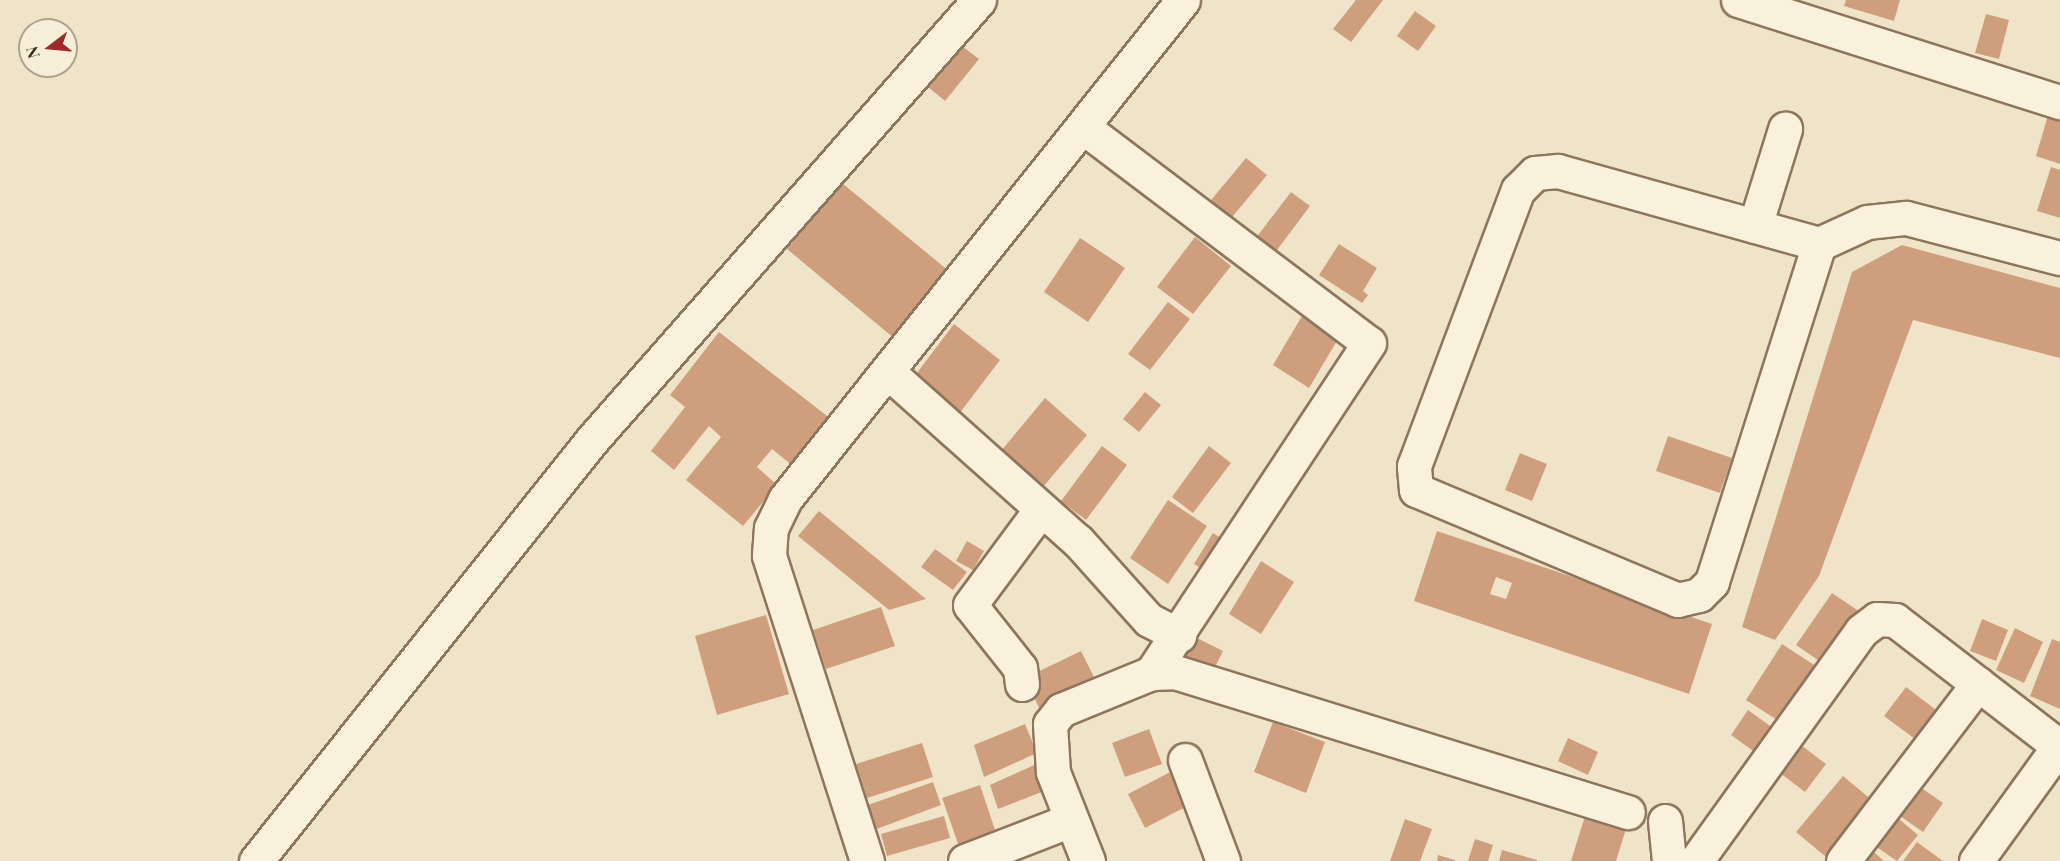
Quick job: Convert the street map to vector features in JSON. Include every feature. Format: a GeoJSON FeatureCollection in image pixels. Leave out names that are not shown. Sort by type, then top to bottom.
{"type":"FeatureCollection","features":[{"type":"Feature","properties":{"kind":"street"},"geometry":{"type":"LineString","coordinates":[[256,861],[592,440],[979,0]]}},
{"type":"Feature","properties":{"kind":"street"},"geometry":{"type":"LineString","coordinates":[[867,861],[769,555],[771,528],[785,499],[1183,0]]}},
{"type":"Feature","properties":{"kind":"street"},"geometry":{"type":"LineString","coordinates":[[1738,0],[2060,102]]}},
{"type":"Feature","properties":{"kind":"street"},"geometry":{"type":"LineString","coordinates":[[1083,127],[1369,343],[1179,635],[1151,673]]}},
{"type":"Feature","properties":{"kind":"street"},"geometry":{"type":"LineString","coordinates":[[1755,226],[1785,129]]}},
{"type":"Feature","properties":{"kind":"street"},"geometry":{"type":"LineString","coordinates":[[1819,244],[1712,582],[1699,595],[1678,600],[1416,489],[1414,466],[1518,190],[1535,173],[1558,171],[1819,244],[1867,222],[1905,218],[2060,258]]}},
{"type":"Feature","properties":{"kind":"street"},"geometry":{"type":"LineString","coordinates":[[888,372],[1041,509],[1149,620],[1179,635]]}},
{"type":"Feature","properties":{"kind":"street"},"geometry":{"type":"LineString","coordinates":[[1022,684],[1020,668],[970,605],[1041,509]]}},
{"type":"Feature","properties":{"kind":"street"},"geometry":{"type":"LineString","coordinates":[[1696,861],[1861,632],[1876,619],[1895,620],[2059,746],[1976,861]]}},
{"type":"Feature","properties":{"kind":"street"},"geometry":{"type":"LineString","coordinates":[[1088,861],[1049,756],[1050,724],[1061,710],[1151,673],[1175,672],[1628,812]]}},
{"type":"Feature","properties":{"kind":"street"},"geometry":{"type":"LineString","coordinates":[[1843,861],[1978,684]]}},
{"type":"Feature","properties":{"kind":"street"},"geometry":{"type":"LineString","coordinates":[[1185,760],[1223,861]]}},
{"type":"Feature","properties":{"kind":"street"},"geometry":{"type":"LineString","coordinates":[[965,861],[1071,820]]}},
{"type":"Feature","properties":{"kind":"street"},"geometry":{"type":"LineString","coordinates":[[1665,820],[1669,861]]}},
{"type":"Feature","properties":{"kind":"building"},"geometry":{"type":"Polygon","coordinates":[[[1356,0],[1383,0],[1351,42],[1333,29],[1356,0]]]}},
{"type":"Feature","properties":{"kind":"building"},"geometry":{"type":"Polygon","coordinates":[[[1846,0],[1900,0],[1894,21],[1844,6],[1846,0]]]}},
{"type":"Feature","properties":{"kind":"building"},"geometry":{"type":"Polygon","coordinates":[[[1415,11],[1436,26],[1418,51],[1397,36],[1415,11]]]}},
{"type":"Feature","properties":{"kind":"building"},"geometry":{"type":"Polygon","coordinates":[[[1986,14],[2009,20],[1999,59],[1975,53],[1986,14]]]}},
{"type":"Feature","properties":{"kind":"building"},"geometry":{"type":"Polygon","coordinates":[[[954,40],[979,59],[945,101],[921,81],[954,40]]]}},
{"type":"Feature","properties":{"kind":"building"},"geometry":{"type":"Polygon","coordinates":[[[2049,112],[2060,115],[2060,164],[2036,156],[2049,112]]]}},
{"type":"Feature","properties":{"kind":"building"},"geometry":{"type":"Polygon","coordinates":[[[1246,158],[1267,175],[1223,228],[1202,211],[1246,158]]]}},
{"type":"Feature","properties":{"kind":"building"},"geometry":{"type":"Polygon","coordinates":[[[2051,167],[2060,170],[2060,218],[2037,211],[2051,167]]]}},
{"type":"Feature","properties":{"kind":"building"},"geometry":{"type":"Polygon","coordinates":[[[842,183],[950,272],[895,339],[787,249],[842,183]]]}},
{"type":"Feature","properties":{"kind":"building"},"geometry":{"type":"Polygon","coordinates":[[[1291,192],[1310,206],[1271,258],[1252,243],[1291,192]]]}},
{"type":"Feature","properties":{"kind":"building"},"geometry":{"type":"Polygon","coordinates":[[[1195,237],[1231,266],[1193,314],[1157,287],[1195,237]]]}},
{"type":"Feature","properties":{"kind":"building"},"geometry":{"type":"Polygon","coordinates":[[[1080,238],[1125,268],[1088,322],[1044,292],[1080,238]]]}},
{"type":"Feature","properties":{"kind":"building"},"geometry":{"type":"Polygon","coordinates":[[[1339,244],[1377,268],[1363,291],[1368,295],[1362,303],[1319,275],[1339,244]]]}},
{"type":"Feature","properties":{"kind":"building"},"geometry":{"type":"Polygon","coordinates":[[[1902,245],[2060,288],[2060,358],[1913,320],[1819,576],[1775,640],[1742,627],[1852,272],[1902,245]]]}},
{"type":"Feature","properties":{"kind":"building"},"geometry":{"type":"Polygon","coordinates":[[[1168,302],[1190,319],[1150,370],[1128,354],[1168,302]]]}},
{"type":"Feature","properties":{"kind":"building"},"geometry":{"type":"Polygon","coordinates":[[[1302,316],[1338,339],[1309,388],[1273,365],[1302,316]]]}},
{"type":"Feature","properties":{"kind":"building"},"geometry":{"type":"Polygon","coordinates":[[[954,324],[1000,360],[956,418],[910,382],[954,324]]]}},
{"type":"Feature","properties":{"kind":"building"},"geometry":{"type":"Polygon","coordinates":[[[719,332],[831,419],[793,466],[772,449],[757,467],[777,485],[743,526],[686,480],[721,437],[709,426],[674,470],[651,451],[685,407],[670,395],[719,332]]]}},
{"type":"Feature","properties":{"kind":"building"},"geometry":{"type":"Polygon","coordinates":[[[1145,392],[1161,405],[1139,432],[1123,419],[1145,392]]]}},
{"type":"Feature","properties":{"kind":"building"},"geometry":{"type":"Polygon","coordinates":[[[1045,398],[1087,435],[1043,487],[1001,451],[1045,398]]]}},
{"type":"Feature","properties":{"kind":"building"},"geometry":{"type":"Polygon","coordinates":[[[1668,436],[1732,458],[1720,493],[1656,471],[1668,436]]]}},
{"type":"Feature","properties":{"kind":"building"},"geometry":{"type":"Polygon","coordinates":[[[1102,446],[1127,465],[1086,520],[1061,501],[1102,446]]]}},
{"type":"Feature","properties":{"kind":"building"},"geometry":{"type":"Polygon","coordinates":[[[1209,446],[1231,463],[1193,513],[1172,497],[1209,446]]]}},
{"type":"Feature","properties":{"kind":"building"},"geometry":{"type":"Polygon","coordinates":[[[1520,453],[1547,464],[1532,501],[1505,490],[1520,453]]]}},
{"type":"Feature","properties":{"kind":"building"},"geometry":{"type":"Polygon","coordinates":[[[1168,500],[1207,526],[1168,584],[1130,558],[1168,500]]]}},
{"type":"Feature","properties":{"kind":"building"},"geometry":{"type":"Polygon","coordinates":[[[819,511],[926,599],[889,610],[798,536],[819,511]]]}},
{"type":"Feature","properties":{"kind":"building"},"geometry":{"type":"Polygon","coordinates":[[[1437,531],[1712,624],[1689,694],[1414,601],[1437,531]],[[1496,577],[1490,594],[1506,599],[1512,583],[1496,577]]]}},
{"type":"Feature","properties":{"kind":"building"},"geometry":{"type":"Polygon","coordinates":[[[1213,533],[1229,543],[1210,574],[1194,564],[1213,533]]]}},
{"type":"Feature","properties":{"kind":"building"},"geometry":{"type":"Polygon","coordinates":[[[967,541],[984,551],[973,570],[956,561],[967,541]]]}},
{"type":"Feature","properties":{"kind":"building"},"geometry":{"type":"Polygon","coordinates":[[[935,549],[967,572],[953,590],[921,567],[935,549]]]}},
{"type":"Feature","properties":{"kind":"building"},"geometry":{"type":"Polygon","coordinates":[[[1261,561],[1294,582],[1261,634],[1229,614],[1261,561]]]}},
{"type":"Feature","properties":{"kind":"building"},"geometry":{"type":"Polygon","coordinates":[[[1832,593],[1872,620],[1837,673],[1796,645],[1832,593]]]}},
{"type":"Feature","properties":{"kind":"building"},"geometry":{"type":"Polygon","coordinates":[[[881,607],[895,646],[826,669],[813,630],[881,607]]]}},
{"type":"Feature","properties":{"kind":"building"},"geometry":{"type":"Polygon","coordinates":[[[766,615],[789,694],[717,715],[695,636],[766,615]]]}},
{"type":"Feature","properties":{"kind":"building"},"geometry":{"type":"Polygon","coordinates":[[[1982,619],[2008,630],[1996,661],[1970,651],[1982,619]]]}},
{"type":"Feature","properties":{"kind":"building"},"geometry":{"type":"Polygon","coordinates":[[[2015,628],[2043,642],[2024,683],[1996,670],[2015,628]]]}},
{"type":"Feature","properties":{"kind":"building"},"geometry":{"type":"Polygon","coordinates":[[[1189,634],[1223,651],[1210,677],[1176,661],[1189,634]]]}},
{"type":"Feature","properties":{"kind":"building"},"geometry":{"type":"Polygon","coordinates":[[[2052,639],[2060,642],[2060,709],[2030,696],[2052,639]]]}},
{"type":"Feature","properties":{"kind":"building"},"geometry":{"type":"Polygon","coordinates":[[[1782,644],[1834,678],[1799,734],[1746,700],[1782,644]]]}},
{"type":"Feature","properties":{"kind":"building"},"geometry":{"type":"Polygon","coordinates":[[[1081,651],[1099,687],[1042,714],[1025,678],[1081,651]]]}},
{"type":"Feature","properties":{"kind":"building"},"geometry":{"type":"Polygon","coordinates":[[[1906,687],[1940,713],[1919,742],[1884,716],[1906,687]]]}},
{"type":"Feature","properties":{"kind":"building"},"geometry":{"type":"Polygon","coordinates":[[[1748,710],[1787,738],[1770,763],[1731,735],[1748,710]]]}},
{"type":"Feature","properties":{"kind":"building"},"geometry":{"type":"Polygon","coordinates":[[[1273,722],[1325,742],[1306,793],[1254,772],[1273,722]]]}},
{"type":"Feature","properties":{"kind":"building"},"geometry":{"type":"Polygon","coordinates":[[[1025,724],[1037,753],[984,777],[974,745],[1025,724]]]}},
{"type":"Feature","properties":{"kind":"building"},"geometry":{"type":"Polygon","coordinates":[[[1149,729],[1162,764],[1125,777],[1112,743],[1149,729]]]}},
{"type":"Feature","properties":{"kind":"building"},"geometry":{"type":"Polygon","coordinates":[[[1568,738],[1598,752],[1588,775],[1558,761],[1568,738]]]}},
{"type":"Feature","properties":{"kind":"building"},"geometry":{"type":"Polygon","coordinates":[[[1797,742],[1826,764],[1805,792],[1776,770],[1797,742]]]}},
{"type":"Feature","properties":{"kind":"building"},"geometry":{"type":"Polygon","coordinates":[[[922,743],[933,777],[867,798],[856,764],[922,743]]]}},
{"type":"Feature","properties":{"kind":"building"},"geometry":{"type":"Polygon","coordinates":[[[1041,762],[1052,788],[998,809],[990,785],[1041,762]]]}},
{"type":"Feature","properties":{"kind":"building"},"geometry":{"type":"Polygon","coordinates":[[[1178,768],[1195,802],[1145,828],[1128,794],[1178,768]]]}},
{"type":"Feature","properties":{"kind":"building"},"geometry":{"type":"Polygon","coordinates":[[[1843,776],[1873,801],[1826,857],[1796,832],[1843,776]]]}},
{"type":"Feature","properties":{"kind":"building"},"geometry":{"type":"Polygon","coordinates":[[[1910,780],[1943,803],[1923,832],[1890,809],[1910,780]]]}},
{"type":"Feature","properties":{"kind":"building"},"geometry":{"type":"Polygon","coordinates":[[[933,782],[941,805],[874,830],[865,806],[933,782]]]}},
{"type":"Feature","properties":{"kind":"building"},"geometry":{"type":"Polygon","coordinates":[[[980,785],[998,839],[961,852],[942,798],[980,785]]]}},
{"type":"Feature","properties":{"kind":"building"},"geometry":{"type":"Polygon","coordinates":[[[1886,808],[1918,835],[1897,861],[1862,837],[1886,808]]]}},
{"type":"Feature","properties":{"kind":"building"},"geometry":{"type":"Polygon","coordinates":[[[944,816],[950,838],[887,856],[881,834],[944,816]]]}},
{"type":"Feature","properties":{"kind":"building"},"geometry":{"type":"Polygon","coordinates":[[[1585,816],[1626,829],[1616,861],[1571,861],[1585,816]]]}},
{"type":"Feature","properties":{"kind":"building"},"geometry":{"type":"Polygon","coordinates":[[[1405,819],[1432,829],[1420,861],[1390,861],[1405,819]]]}},
{"type":"Feature","properties":{"kind":"building"},"geometry":{"type":"Polygon","coordinates":[[[1475,839],[1493,845],[1488,861],[1468,861],[1475,839]]]}},
{"type":"Feature","properties":{"kind":"building"},"geometry":{"type":"Polygon","coordinates":[[[1917,842],[1943,861],[1903,861],[1917,842]]]}},
{"type":"Feature","properties":{"kind":"building"},"geometry":{"type":"Polygon","coordinates":[[[1867,846],[1884,861],[1854,861],[1867,846]]]}},
{"type":"Feature","properties":{"kind":"building"},"geometry":{"type":"Polygon","coordinates":[[[1502,850],[1537,860],[1537,861],[1499,861],[1502,850]]]}},
{"type":"Feature","properties":{"kind":"building"},"geometry":{"type":"Polygon","coordinates":[[[1438,855],[1455,860],[1455,861],[1437,861],[1438,855]]]}}]}
